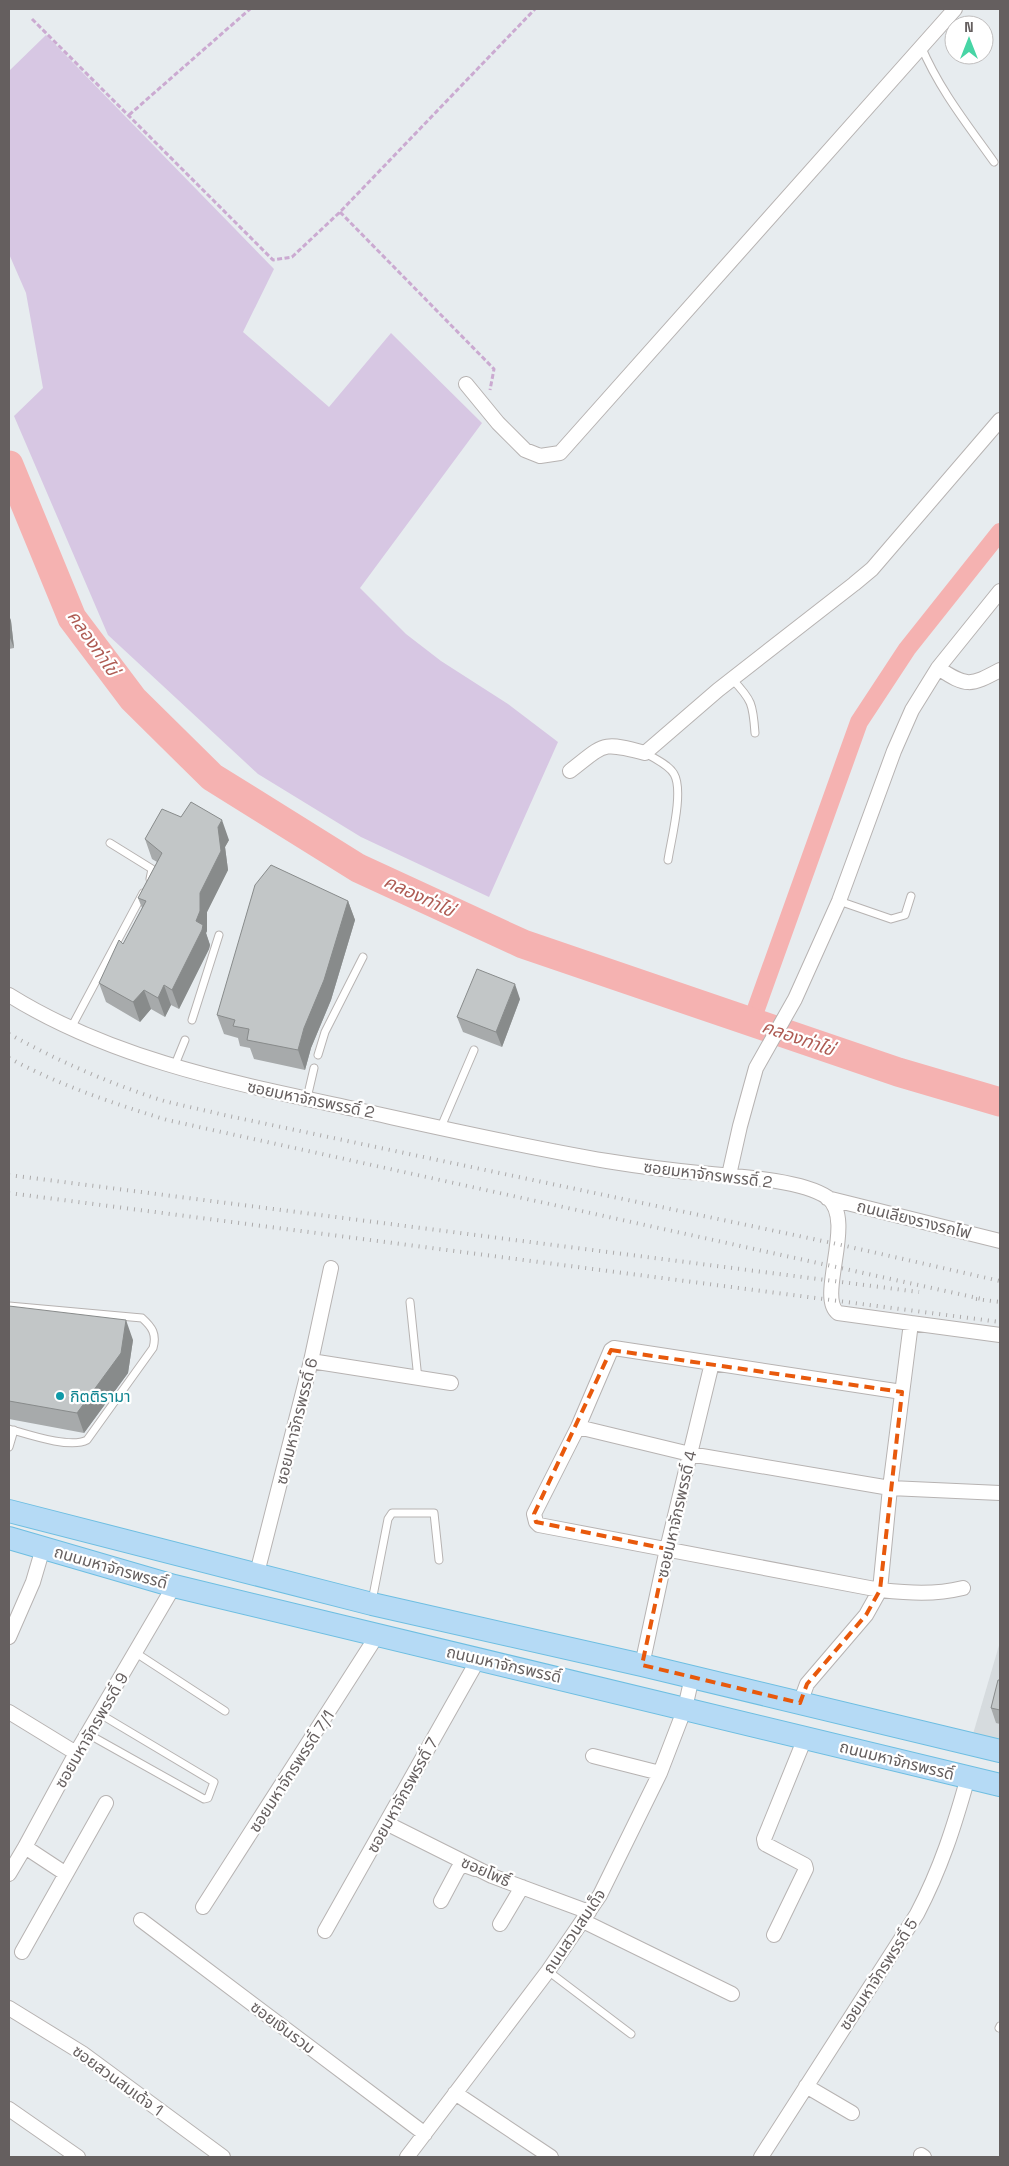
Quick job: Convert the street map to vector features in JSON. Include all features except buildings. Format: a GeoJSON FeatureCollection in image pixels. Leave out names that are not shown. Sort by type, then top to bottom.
{"type":"FeatureCollection","features":[{"type":"Feature","properties":{"kind":"main road","name":"ถนนมหาจักรพรรดิ์"},"geometry":{"type":"LineString","coordinates":[[9,1511],[372,1604],[642,1665],[1000,1751]]}},
{"type":"Feature","properties":{"kind":"main road","name":"ถนนมหาจักรพรรดิ์"},"geometry":{"type":"LineString","coordinates":[[9,1538],[174,1586],[1000,1785]]}},
{"type":"Feature","properties":{"kind":"street"},"geometry":{"type":"LineString","coordinates":[[466,384],[486,409],[525,450],[540,456],[560,453],[955,9]]}},
{"type":"Feature","properties":{"kind":"street"},"geometry":{"type":"LineString","coordinates":[[570,771],[603,746],[611,745],[645,752],[732,679],[872,569],[1000,420]]}},
{"type":"Feature","properties":{"kind":"street"},"geometry":{"type":"LineString","coordinates":[[729,1176],[756,1068],[795,998],[840,901],[894,751],[912,710],[938,668],[1000,591]]}},
{"type":"Feature","properties":{"kind":"street"},"geometry":{"type":"LineString","coordinates":[[938,668],[958,680],[966,682],[979,681],[1000,670]]}},
{"type":"Feature","properties":{"kind":"street","name":"ซอยมหาจักรพรรดิ์ 2"},"geometry":{"type":"LineString","coordinates":[[9,995],[71,1028],[124,1050],[221,1080],[441,1128],[608,1161],[794,1184],[827,1198]]}},
{"type":"Feature","properties":{"kind":"street"},"geometry":{"type":"LineString","coordinates":[[827,1198],[837,1209],[837,1244],[831,1300],[834,1310],[1000,1335]]}},
{"type":"Feature","properties":{"kind":"street","name":"ถนนเลียงรางรถไฟ"},"geometry":{"type":"LineString","coordinates":[[827,1198],[1000,1240]]}},
{"type":"Feature","properties":{"kind":"street","name":"ซอยมหาจักรพรรดิ์ 6"},"geometry":{"type":"LineString","coordinates":[[257,1573],[312,1361],[331,1268]]}},
{"type":"Feature","properties":{"kind":"street"},"geometry":{"type":"LineString","coordinates":[[800,1703],[806,1684],[866,1615],[880,1590],[890,1488],[911,1323]]}},
{"type":"Feature","properties":{"kind":"street"},"geometry":{"type":"LineString","coordinates":[[902,1392],[614,1348],[611,1350],[578,1427],[534,1514],[536,1522],[538,1524],[880,1590],[916,1594],[941,1593],[963,1588]]}},
{"type":"Feature","properties":{"kind":"street"},"geometry":{"type":"LineString","coordinates":[[312,1361],[451,1384]]}},
{"type":"Feature","properties":{"kind":"street","name":"ซอยมหาจักรพรรดิ์ 4"},"geometry":{"type":"LineString","coordinates":[[642,1665],[667,1549],[712,1363]]}},
{"type":"Feature","properties":{"kind":"street"},"geometry":{"type":"LineString","coordinates":[[578,1427],[690,1454],[890,1488],[1000,1493]]}},
{"type":"Feature","properties":{"kind":"street"},"geometry":{"type":"LineString","coordinates":[[9,1637],[33,1582],[43,1548]]}},
{"type":"Feature","properties":{"kind":"street","name":"ซอยมหาจักรพรรดิ์ 9"},"geometry":{"type":"LineString","coordinates":[[9,1874],[76,1753],[174,1586]]}},
{"type":"Feature","properties":{"kind":"street","name":"ซอยมหาจักรพรรดิ์ 7/1"},"geometry":{"type":"LineString","coordinates":[[203,1907],[378,1634]]}},
{"type":"Feature","properties":{"kind":"street","name":"ซอยมหาจักรพรรดิ์ 7"},"geometry":{"type":"LineString","coordinates":[[325,1931],[479,1658]]}},
{"type":"Feature","properties":{"kind":"street","name":"ถนนสวนสมเด็จ"},"geometry":{"type":"LineString","coordinates":[[407,2157],[548,1971],[600,1895],[660,1773],[685,1708],[692,1677]]}},
{"type":"Feature","properties":{"kind":"street"},"geometry":{"type":"LineString","coordinates":[[9,1712],[76,1753]]}},
{"type":"Feature","properties":{"kind":"street"},"geometry":{"type":"LineString","coordinates":[[774,1935],[806,1869],[805,1865],[765,1844],[764,1839],[805,1738]]}},
{"type":"Feature","properties":{"kind":"street"},"geometry":{"type":"LineString","coordinates":[[593,1756],[660,1773]]}},
{"type":"Feature","properties":{"kind":"street","name":"ซอยมหาจักรพรรดิ์ 5"},"geometry":{"type":"LineString","coordinates":[[761,2157],[917,1914],[930,1890],[948,1848],[968,1777]]}},
{"type":"Feature","properties":{"kind":"street"},"geometry":{"type":"LineString","coordinates":[[22,1952],[106,1804]]}},
{"type":"Feature","properties":{"kind":"street","name":"ซอยโพธิ์"},"geometry":{"type":"LineString","coordinates":[[386,1823],[492,1876],[522,1887],[586,1916],[732,1994]]}},
{"type":"Feature","properties":{"kind":"street"},"geometry":{"type":"LineString","coordinates":[[25,1848],[66,1874]]}},
{"type":"Feature","properties":{"kind":"street"},"geometry":{"type":"LineString","coordinates":[[441,1901],[458,1869],[464,1865],[492,1876]]}},
{"type":"Feature","properties":{"kind":"street"},"geometry":{"type":"LineString","coordinates":[[500,1924],[522,1887]]}},
{"type":"Feature","properties":{"kind":"street","name":"ซอยเงินรวม"},"geometry":{"type":"LineString","coordinates":[[141,1920],[425,2134]]}},
{"type":"Feature","properties":{"kind":"street","name":"ซอยสวนสมเด้จ 1"},"geometry":{"type":"LineString","coordinates":[[9,2008],[82,2053],[224,2157]]}},
{"type":"Feature","properties":{"kind":"street"},"geometry":{"type":"LineString","coordinates":[[806,2086],[852,2113]]}},
{"type":"Feature","properties":{"kind":"street"},"geometry":{"type":"LineString","coordinates":[[456,2093],[551,2157]]}},
{"type":"Feature","properties":{"kind":"street"},"geometry":{"type":"LineString","coordinates":[[9,2109],[78,2157]]}},
{"type":"Feature","properties":{"kind":"lane"},"geometry":{"type":"LineString","coordinates":[[921,46],[944,91],[994,162]]}},
{"type":"Feature","properties":{"kind":"lane"},"geometry":{"type":"LineString","coordinates":[[732,679],[748,696],[753,707],[755,733]]}},
{"type":"Feature","properties":{"kind":"lane"},"geometry":{"type":"LineString","coordinates":[[645,752],[670,769],[674,774],[678,789],[668,860]]}},
{"type":"Feature","properties":{"kind":"lane"},"geometry":{"type":"LineString","coordinates":[[71,1028],[152,874],[152,869],[110,843]]}},
{"type":"Feature","properties":{"kind":"lane"},"geometry":{"type":"LineString","coordinates":[[840,901],[891,920],[905,916],[912,896]]}},
{"type":"Feature","properties":{"kind":"lane"},"geometry":{"type":"LineString","coordinates":[[192,1020],[219,935]]}},
{"type":"Feature","properties":{"kind":"lane"},"geometry":{"type":"LineString","coordinates":[[318,1055],[325,1032],[363,957]]}},
{"type":"Feature","properties":{"kind":"lane"},"geometry":{"type":"LineString","coordinates":[[174,1066],[185,1040]]}},
{"type":"Feature","properties":{"kind":"lane"},"geometry":{"type":"LineString","coordinates":[[441,1128],[474,1050]]}},
{"type":"Feature","properties":{"kind":"lane"},"geometry":{"type":"LineString","coordinates":[[307,1098],[314,1068]]}},
{"type":"Feature","properties":{"kind":"lane"},"geometry":{"type":"LineString","coordinates":[[410,1302],[418,1379]]}},
{"type":"Feature","properties":{"kind":"lane"},"geometry":{"type":"LineString","coordinates":[[9,1306],[142,1318],[155,1333],[153,1348],[87,1440],[75,1443],[31,1436],[11,1430],[9,1447]]}},
{"type":"Feature","properties":{"kind":"lane"},"geometry":{"type":"LineString","coordinates":[[372,1604],[388,1519],[392,1513],[434,1513],[439,1560]]}},
{"type":"Feature","properties":{"kind":"lane"},"geometry":{"type":"LineString","coordinates":[[136,1653],[226,1711]]}},
{"type":"Feature","properties":{"kind":"lane"},"geometry":{"type":"LineString","coordinates":[[88,1734],[204,1799],[208,1798],[214,1782],[100,1714]]}},
{"type":"Feature","properties":{"kind":"lane"},"geometry":{"type":"LineString","coordinates":[[548,1971],[631,2034]]}},
{"type":"Feature","properties":{"kind":"path"},"geometry":{"type":"LineString","coordinates":[[129,114],[250,9]]}},
{"type":"Feature","properties":{"kind":"path"},"geometry":{"type":"LineString","coordinates":[[32,19],[273,260],[292,257],[340,212],[535,9]]}},
{"type":"Feature","properties":{"kind":"path"},"geometry":{"type":"LineString","coordinates":[[340,212],[494,369],[486,409]]}},
{"type":"Feature","properties":{"kind":"highlighted area"},"geometry":{"type":"Polygon","coordinates":[[[611,1350],[902,1392],[880,1590],[866,1615],[807,1684],[800,1703],[642,1665],[667,1549],[536,1522],[534,1514],[611,1350]]]}},
{"type":"Feature","properties":{"kind":"shaded area"},"geometry":{"type":"Polygon","coordinates":[[[46,35],[274,269],[243,332],[329,407],[391,333],[482,423],[360,588],[406,634],[441,661],[508,704],[558,742],[489,897],[361,837],[258,774],[108,635],[14,416],[43,388],[26,293],[9,254],[9,71],[46,35]]]}},
{"type":"Feature","properties":{"kind":"shaded area"},"geometry":{"type":"Polygon","coordinates":[[[1000,1642],[1000,1740],[973,1734],[1000,1642]]]}},
{"type":"Feature","properties":{"kind":"waterway","name":"คลองท่าไข่"},"geometry":{"type":"LineString","coordinates":[[9,465],[72,618],[133,699],[212,777],[358,868],[523,944],[898,1072],[1000,1102]]}},
{"type":"Feature","properties":{"kind":"waterway"},"geometry":{"type":"LineString","coordinates":[[751,1023],[859,722],[907,649],[1000,532]]}},
{"type":"Feature","properties":{"kind":"railway"},"geometry":{"type":"LineString","coordinates":[[9,1034],[85,1071],[164,1101],[837,1244],[1000,1281]]}},
{"type":"Feature","properties":{"kind":"railway"},"geometry":{"type":"LineString","coordinates":[[9,1058],[47,1077],[86,1093],[167,1120],[982,1299]]}},
{"type":"Feature","properties":{"kind":"railway"},"geometry":{"type":"LineString","coordinates":[[9,1175],[919,1292]]}},
{"type":"Feature","properties":{"kind":"railway"},"geometry":{"type":"LineString","coordinates":[[9,1193],[1000,1322]]}},
{"type":"Feature","properties":{"kind":"railway"},"geometry":{"type":"LineString","coordinates":[[976,1299],[1000,1302]]}},
{"type":"Feature","properties":{"kind":"place","name":"กิตติรามา"},"geometry":{"type":"Point","coordinates":[60,1396]}}]}
